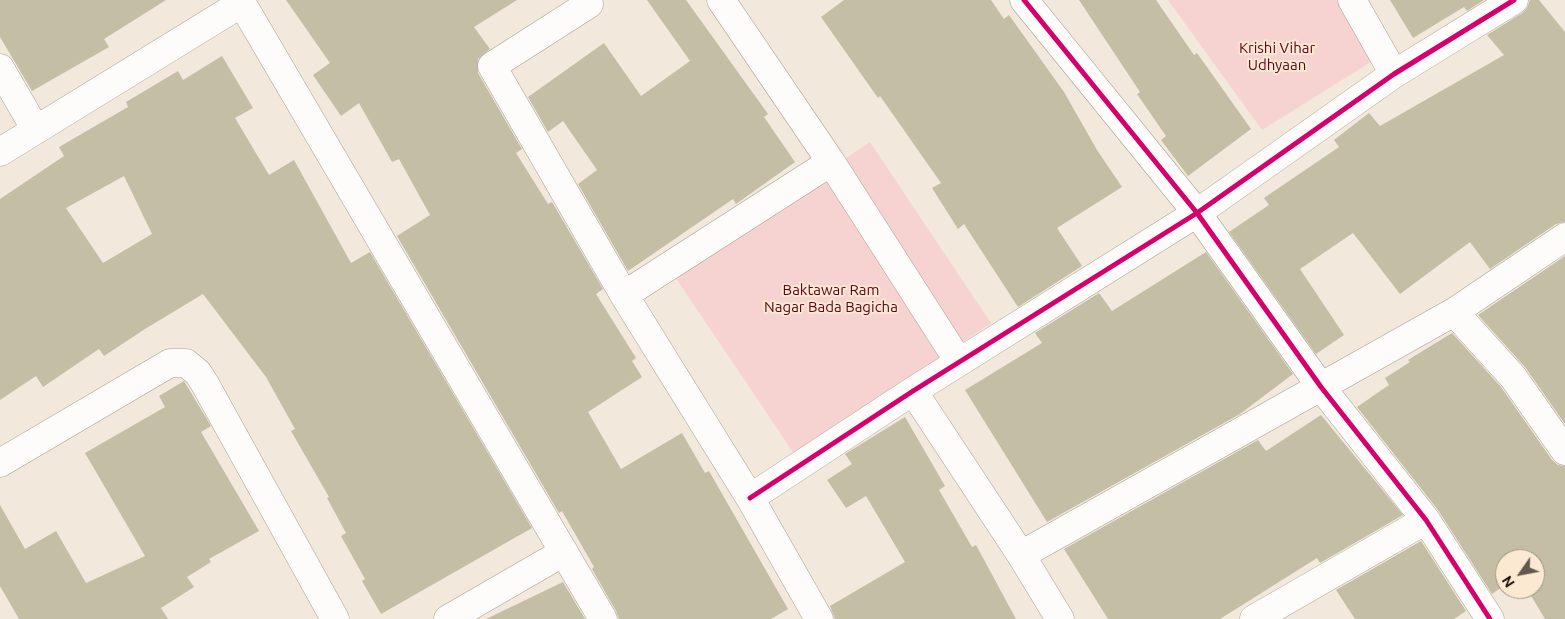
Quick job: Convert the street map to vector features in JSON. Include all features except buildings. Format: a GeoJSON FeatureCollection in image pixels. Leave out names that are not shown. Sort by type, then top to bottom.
{"type":"FeatureCollection","features":[{"type":"Feature","properties":{"kind":"street"},"geometry":{"type":"LineString","coordinates":[[587,0],[589,4],[492,66],[624,295],[750,498],[813,617]]}},
{"type":"Feature","properties":{"kind":"street"},"geometry":{"type":"LineString","coordinates":[[721,0],[832,162],[960,362]]}},
{"type":"Feature","properties":{"kind":"street"},"geometry":{"type":"LineString","coordinates":[[1024,0],[1197,213],[1321,388],[1426,520],[1490,619]]}},
{"type":"Feature","properties":{"kind":"street"},"geometry":{"type":"LineString","coordinates":[[1352,0],[1394,74]]}},
{"type":"Feature","properties":{"kind":"street"},"geometry":{"type":"LineString","coordinates":[[750,498],[913,391],[1197,213],[1394,74],[1514,0]]}},
{"type":"Feature","properties":{"kind":"street"},"geometry":{"type":"LineString","coordinates":[[0,152],[241,2],[603,619]]}},
{"type":"Feature","properties":{"kind":"street"},"geometry":{"type":"LineString","coordinates":[[0,68],[36,130]]}},
{"type":"Feature","properties":{"kind":"street"},"geometry":{"type":"LineString","coordinates":[[624,295],[832,162]]}},
{"type":"Feature","properties":{"kind":"street"},"geometry":{"type":"LineString","coordinates":[[1021,555],[1454,312],[1565,237]]}},
{"type":"Feature","properties":{"kind":"street"},"geometry":{"type":"LineString","coordinates":[[1454,312],[1513,377],[1565,451]]}},
{"type":"Feature","properties":{"kind":"street"},"geometry":{"type":"LineString","coordinates":[[0,463],[170,363],[186,363],[198,373],[205,384],[335,619]]}},
{"type":"Feature","properties":{"kind":"street"},"geometry":{"type":"LineString","coordinates":[[913,391],[1021,555],[1060,619]]}},
{"type":"Feature","properties":{"kind":"street"},"geometry":{"type":"LineString","coordinates":[[1254,619],[1426,520]]}},
{"type":"Feature","properties":{"kind":"street"},"geometry":{"type":"LineString","coordinates":[[448,619],[564,552]]}},
{"type":"Feature","properties":{"kind":"green space","name":"Krishi Vihar Udhyaan"},"geometry":{"type":"Polygon","coordinates":[[[1168,0],[1336,0],[1374,60],[1262,130],[1168,0]]]}},
{"type":"Feature","properties":{"kind":"green space","name":"Baktawar Ram Nagar Bada Bagicha"},"geometry":{"type":"Polygon","coordinates":[[[870,142],[991,323],[795,455],[673,274],[870,142]]]}},
{"type":"Feature","properties":{"kind":"cycle path"},"geometry":{"type":"LineString","coordinates":[[1024,0],[1197,213],[1321,387],[1426,520],[1490,619]]}},
{"type":"Feature","properties":{"kind":"cycle path"},"geometry":{"type":"LineString","coordinates":[[750,498],[913,391],[1197,213],[1394,74],[1514,0]]}}]}
